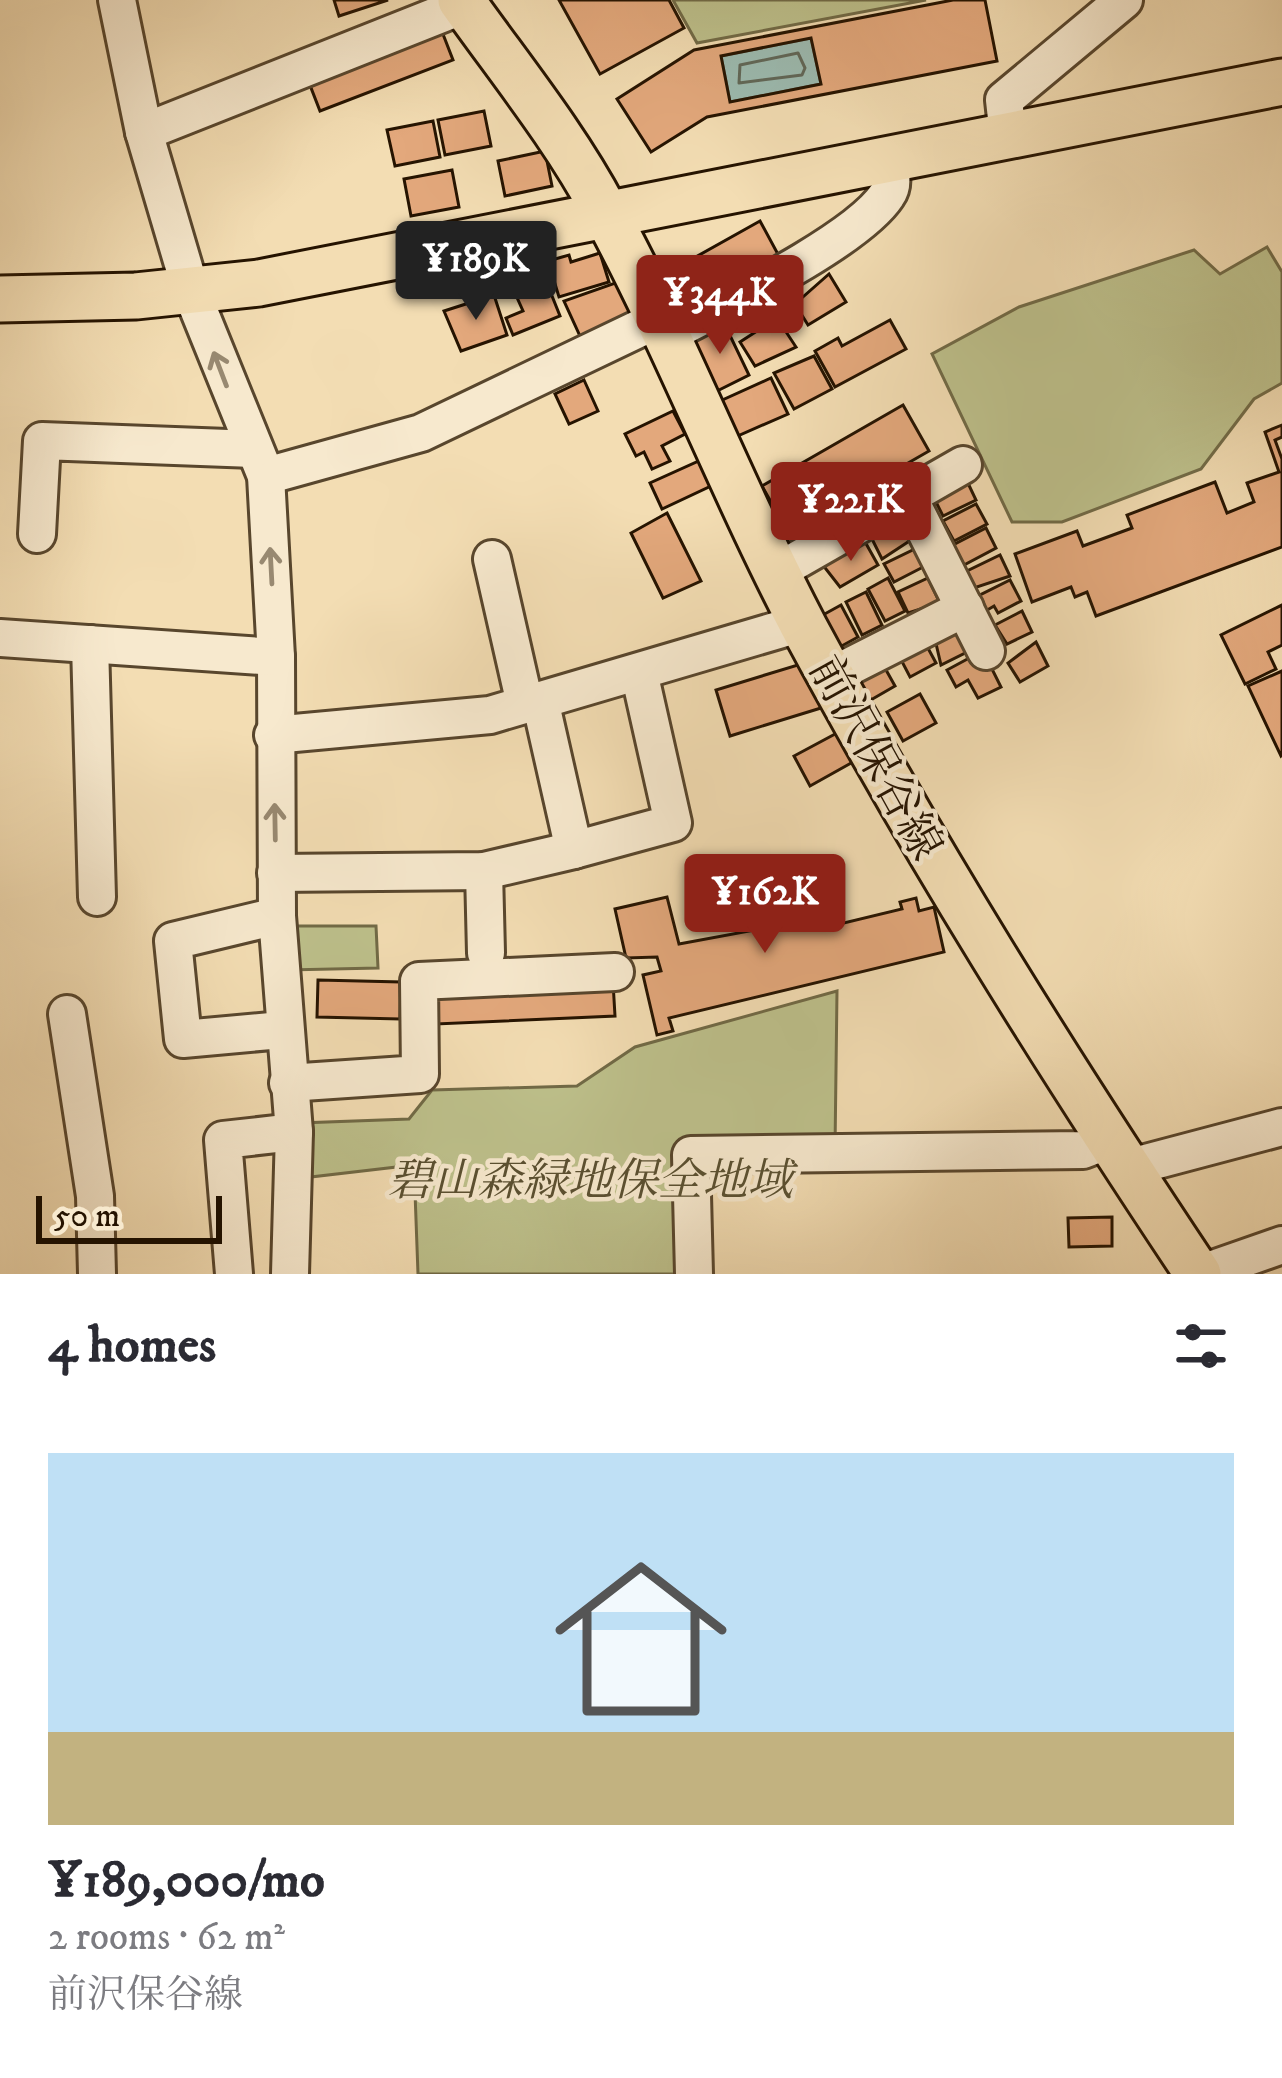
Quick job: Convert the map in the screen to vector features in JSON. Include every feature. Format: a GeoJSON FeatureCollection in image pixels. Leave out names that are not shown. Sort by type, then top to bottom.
{"type":"FeatureCollection","features":[{"type":"Feature","properties":{"kind":"main road","name":"前沢保谷線"},"geometry":{"type":"LineString","coordinates":[[462,2],[544,113],[606,213],[802,623],[956,895],[1198,1274]]}},
{"type":"Feature","properties":{"kind":"main road"},"geometry":{"type":"LineString","coordinates":[[0,299],[191,291],[1282,82]]}},
{"type":"Feature","properties":{"kind":"street"},"geometry":{"type":"LineString","coordinates":[[117,0],[144,131],[191,291],[260,462],[276,657],[273,735],[282,1030],[294,1132],[290,1274]]}},
{"type":"Feature","properties":{"kind":"street"},"geometry":{"type":"LineString","coordinates":[[1008,136],[1004,100],[1124,0]]}},
{"type":"Feature","properties":{"kind":"street"},"geometry":{"type":"LineString","coordinates":[[144,131],[462,2]]}},
{"type":"Feature","properties":{"kind":"street"},"geometry":{"type":"LineString","coordinates":[[38,534],[43,441],[260,462],[421,433],[663,327],[837,238],[887,195],[892,181],[888,159]]}},
{"type":"Feature","properties":{"kind":"street"},"geometry":{"type":"LineString","coordinates":[[778,571],[963,464]]}},
{"type":"Feature","properties":{"kind":"street"},"geometry":{"type":"LineString","coordinates":[[908,496],[986,651]]}},
{"type":"Feature","properties":{"kind":"street"},"geometry":{"type":"LineString","coordinates":[[492,559],[574,850]]}},
{"type":"Feature","properties":{"kind":"street"},"geometry":{"type":"LineString","coordinates":[[831,676],[964,608]]}},
{"type":"Feature","properties":{"kind":"street"},"geometry":{"type":"LineString","coordinates":[[273,735],[490,715],[802,623]]}},
{"type":"Feature","properties":{"kind":"street"},"geometry":{"type":"LineString","coordinates":[[0,638],[276,657]]}},
{"type":"Feature","properties":{"kind":"street"},"geometry":{"type":"LineString","coordinates":[[90,644],[97,897]]}},
{"type":"Feature","properties":{"kind":"street"},"geometry":{"type":"LineString","coordinates":[[276,873],[484,871],[673,823],[639,673]]}},
{"type":"Feature","properties":{"kind":"street"},"geometry":{"type":"LineString","coordinates":[[484,871],[486,953]]}},
{"type":"Feature","properties":{"kind":"street"},"geometry":{"type":"LineString","coordinates":[[277,916],[172,941],[183,1039],[282,1030]]}},
{"type":"Feature","properties":{"kind":"street"},"geometry":{"type":"LineString","coordinates":[[288,1084],[420,1074],[419,981],[615,973]]}},
{"type":"Feature","properties":{"kind":"street"},"geometry":{"type":"LineString","coordinates":[[68,1014],[94,1196],[97,1274]]}},
{"type":"Feature","properties":{"kind":"street"},"geometry":{"type":"LineString","coordinates":[[694,1274],[692,1155],[1083,1150],[1118,1154],[1282,1127]]}},
{"type":"Feature","properties":{"kind":"street"},"geometry":{"type":"LineString","coordinates":[[234,1274],[223,1140],[294,1132]]}},
{"type":"Feature","properties":{"kind":"street"},"geometry":{"type":"LineString","coordinates":[[1198,1274],[1282,1245]]}},
{"type":"Feature","properties":{"kind":"green space"},"geometry":{"type":"Polygon","coordinates":[[[673,0],[926,0],[697,43],[673,0]]]}},
{"type":"Feature","properties":{"kind":"green space"},"geometry":{"type":"Polygon","coordinates":[[[1267,247],[1282,272],[1282,383],[1254,399],[1201,469],[1062,522],[1012,522],[932,354],[1019,307],[1194,250],[1220,274],[1267,247]]]}},
{"type":"Feature","properties":{"kind":"green space"},"geometry":{"type":"Polygon","coordinates":[[[285,926],[376,926],[378,968],[287,970],[285,926]]]}},
{"type":"Feature","properties":{"kind":"green space","name":"碧山森緑地保全地域"},"geometry":{"type":"Polygon","coordinates":[[[837,991],[835,1149],[685,1148],[687,1274],[418,1274],[414,1165],[302,1178],[300,1123],[409,1119],[432,1090],[577,1086],[635,1047],[837,991]]]}},
{"type":"Feature","properties":{"kind":"water"},"geometry":{"type":"Polygon","coordinates":[[[811,38],[821,84],[730,102],[721,56],[811,38]]]}},
{"type":"Feature","properties":{"kind":"building"},"geometry":{"type":"Polygon","coordinates":[[[334,0],[388,0],[339,16],[334,0]]]}},
{"type":"Feature","properties":{"kind":"building"},"geometry":{"type":"Polygon","coordinates":[[[559,0],[669,0],[684,28],[600,74],[559,0]]]}},
{"type":"Feature","properties":{"kind":"building"},"geometry":{"type":"Polygon","coordinates":[[[953,0],[985,0],[997,61],[707,117],[651,152],[617,99],[694,50],[953,0]],[[811,38],[721,56],[730,102],[821,84],[811,38]]]}},
{"type":"Feature","properties":{"kind":"building"},"geometry":{"type":"Polygon","coordinates":[[[441,29],[453,60],[320,111],[308,80],[441,29]]]}},
{"type":"Feature","properties":{"kind":"building"},"geometry":{"type":"Polygon","coordinates":[[[484,111],[491,146],[445,155],[438,120],[484,111]]]}},
{"type":"Feature","properties":{"kind":"building"},"geometry":{"type":"Polygon","coordinates":[[[433,121],[440,157],[395,166],[387,130],[433,121]]]}},
{"type":"Feature","properties":{"kind":"building"},"geometry":{"type":"Polygon","coordinates":[[[545,151],[552,186],[505,196],[498,161],[545,151]]]}},
{"type":"Feature","properties":{"kind":"building"},"geometry":{"type":"Polygon","coordinates":[[[452,170],[459,207],[411,216],[404,179],[452,170]]]}},
{"type":"Feature","properties":{"kind":"building"},"geometry":{"type":"Polygon","coordinates":[[[760,221],[780,258],[696,304],[676,268],[760,221]]]}},
{"type":"Feature","properties":{"kind":"building"},"geometry":{"type":"Polygon","coordinates":[[[600,253],[609,282],[559,297],[548,261],[569,255],[571,262],[600,253]]]}},
{"type":"Feature","properties":{"kind":"building"},"geometry":{"type":"Polygon","coordinates":[[[829,274],[846,302],[808,325],[795,304],[829,274]]]}},
{"type":"Feature","properties":{"kind":"building"},"geometry":{"type":"Polygon","coordinates":[[[546,281],[560,316],[513,335],[506,318],[523,311],[515,293],[546,281]]]}},
{"type":"Feature","properties":{"kind":"building"},"geometry":{"type":"Polygon","coordinates":[[[618,282],[636,320],[585,347],[564,301],[618,282]]]}},
{"type":"Feature","properties":{"kind":"building"},"geometry":{"type":"Polygon","coordinates":[[[494,295],[507,335],[461,351],[444,311],[494,295]]]}},
{"type":"Feature","properties":{"kind":"building"},"geometry":{"type":"Polygon","coordinates":[[[773,312],[796,347],[755,366],[740,342],[757,331],[753,324],[773,312]]]}},
{"type":"Feature","properties":{"kind":"building"},"geometry":{"type":"Polygon","coordinates":[[[890,320],[906,349],[835,387],[815,351],[838,338],[842,346],[890,320]]]}},
{"type":"Feature","properties":{"kind":"building"},"geometry":{"type":"Polygon","coordinates":[[[724,323],[749,375],[717,391],[692,338],[724,323]]]}},
{"type":"Feature","properties":{"kind":"building"},"geometry":{"type":"Polygon","coordinates":[[[814,356],[832,389],[794,409],[774,373],[814,356]]]}},
{"type":"Feature","properties":{"kind":"building"},"geometry":{"type":"Polygon","coordinates":[[[771,378],[788,414],[733,438],[718,402],[771,378]]]}},
{"type":"Feature","properties":{"kind":"building"},"geometry":{"type":"Polygon","coordinates":[[[584,380],[598,411],[569,424],[555,394],[584,380]]]}},
{"type":"Feature","properties":{"kind":"building"},"geometry":{"type":"Polygon","coordinates":[[[903,405],[929,451],[788,532],[762,486],[903,405]]]}},
{"type":"Feature","properties":{"kind":"building"},"geometry":{"type":"Polygon","coordinates":[[[673,411],[685,434],[662,446],[670,461],[652,469],[644,452],[636,456],[625,434],[673,411]]]}},
{"type":"Feature","properties":{"kind":"building"},"geometry":{"type":"Polygon","coordinates":[[[1282,425],[1282,437],[1275,440],[1282,459],[1282,547],[1096,616],[1087,592],[1075,597],[1071,587],[1032,602],[1015,554],[1077,531],[1083,546],[1132,528],[1127,515],[1215,482],[1227,513],[1254,502],[1247,483],[1279,472],[1265,432],[1282,425]]]}},
{"type":"Feature","properties":{"kind":"building"},"geometry":{"type":"Polygon","coordinates":[[[701,460],[713,485],[662,509],[650,483],[701,460]]]}},
{"type":"Feature","properties":{"kind":"building"},"geometry":{"type":"Polygon","coordinates":[[[966,479],[976,500],[943,516],[933,496],[966,479]]]}},
{"type":"Feature","properties":{"kind":"building"},"geometry":{"type":"Polygon","coordinates":[[[976,504],[987,524],[954,541],[943,521],[976,504]]]}},
{"type":"Feature","properties":{"kind":"building"},"geometry":{"type":"Polygon","coordinates":[[[667,513],[701,581],[663,598],[631,533],[667,513]]]}},
{"type":"Feature","properties":{"kind":"building"},"geometry":{"type":"Polygon","coordinates":[[[907,523],[914,538],[882,559],[872,539],[907,523]]]}},
{"type":"Feature","properties":{"kind":"building"},"geometry":{"type":"Polygon","coordinates":[[[986,528],[996,548],[964,565],[953,545],[986,528]]]}},
{"type":"Feature","properties":{"kind":"building"},"geometry":{"type":"Polygon","coordinates":[[[864,540],[878,565],[840,587],[822,564],[864,540]]]}},
{"type":"Feature","properties":{"kind":"building"},"geometry":{"type":"Polygon","coordinates":[[[919,547],[929,564],[894,582],[884,564],[919,547]]]}},
{"type":"Feature","properties":{"kind":"building"},"geometry":{"type":"Polygon","coordinates":[[[1000,555],[1010,576],[974,588],[967,571],[1000,555]]]}},
{"type":"Feature","properties":{"kind":"building"},"geometry":{"type":"Polygon","coordinates":[[[888,578],[905,611],[885,621],[868,589],[888,578]]]}},
{"type":"Feature","properties":{"kind":"building"},"geometry":{"type":"Polygon","coordinates":[[[928,578],[940,603],[908,613],[898,592],[928,578]]]}},
{"type":"Feature","properties":{"kind":"building"},"geometry":{"type":"Polygon","coordinates":[[[1010,580],[1021,601],[998,613],[994,606],[984,612],[976,597],[1010,580]]]}},
{"type":"Feature","properties":{"kind":"building"},"geometry":{"type":"Polygon","coordinates":[[[866,592],[882,625],[862,635],[846,602],[866,592]]]}},
{"type":"Feature","properties":{"kind":"building"},"geometry":{"type":"Polygon","coordinates":[[[841,605],[858,637],[838,648],[821,616],[841,605]]]}},
{"type":"Feature","properties":{"kind":"building"},"geometry":{"type":"Polygon","coordinates":[[[1282,605],[1282,645],[1268,652],[1276,669],[1245,684],[1221,635],[1282,605]]]}},
{"type":"Feature","properties":{"kind":"building"},"geometry":{"type":"Polygon","coordinates":[[[1022,611],[1032,632],[1007,644],[995,625],[1022,611]]]}},
{"type":"Feature","properties":{"kind":"building"},"geometry":{"type":"Polygon","coordinates":[[[959,622],[973,649],[941,665],[934,635],[959,622]]]}},
{"type":"Feature","properties":{"kind":"building"},"geometry":{"type":"Polygon","coordinates":[[[923,639],[936,663],[910,677],[897,652],[923,639]]]}},
{"type":"Feature","properties":{"kind":"building"},"geometry":{"type":"Polygon","coordinates":[[[1036,642],[1048,666],[1020,682],[1008,663],[1036,642]]]}},
{"type":"Feature","properties":{"kind":"building"},"geometry":{"type":"Polygon","coordinates":[[[973,656],[986,657],[1001,687],[978,698],[968,680],[956,687],[947,670],[973,656]]]}},
{"type":"Feature","properties":{"kind":"building"},"geometry":{"type":"Polygon","coordinates":[[[881,661],[895,686],[869,701],[858,682],[881,661]]]}},
{"type":"Feature","properties":{"kind":"building"},"geometry":{"type":"Polygon","coordinates":[[[801,664],[821,708],[730,736],[716,690],[801,664]]]}},
{"type":"Feature","properties":{"kind":"building"},"geometry":{"type":"Polygon","coordinates":[[[1282,671],[1282,755],[1281,756],[1248,686],[1282,671]]]}},
{"type":"Feature","properties":{"kind":"building"},"geometry":{"type":"Polygon","coordinates":[[[920,694],[936,723],[903,741],[887,712],[920,694]]]}},
{"type":"Feature","properties":{"kind":"building"},"geometry":{"type":"Polygon","coordinates":[[[837,733],[853,762],[810,786],[794,756],[837,733]]]}},
{"type":"Feature","properties":{"kind":"building"},"geometry":{"type":"Polygon","coordinates":[[[667,897],[679,944],[787,924],[813,922],[815,930],[902,909],[900,902],[916,898],[919,911],[934,907],[944,952],[669,1018],[673,1031],[657,1035],[643,975],[661,971],[657,957],[626,958],[615,909],[667,897]]]}},
{"type":"Feature","properties":{"kind":"building"},"geometry":{"type":"Polygon","coordinates":[[[318,980],[401,982],[400,1019],[317,1017],[318,980]]]}},
{"type":"Feature","properties":{"kind":"building"},"geometry":{"type":"Polygon","coordinates":[[[613,982],[615,1016],[436,1024],[434,990],[613,982]]]}},
{"type":"Feature","properties":{"kind":"building"},"geometry":{"type":"Polygon","coordinates":[[[1112,1217],[1112,1246],[1069,1247],[1068,1218],[1112,1217]]]}}]}
